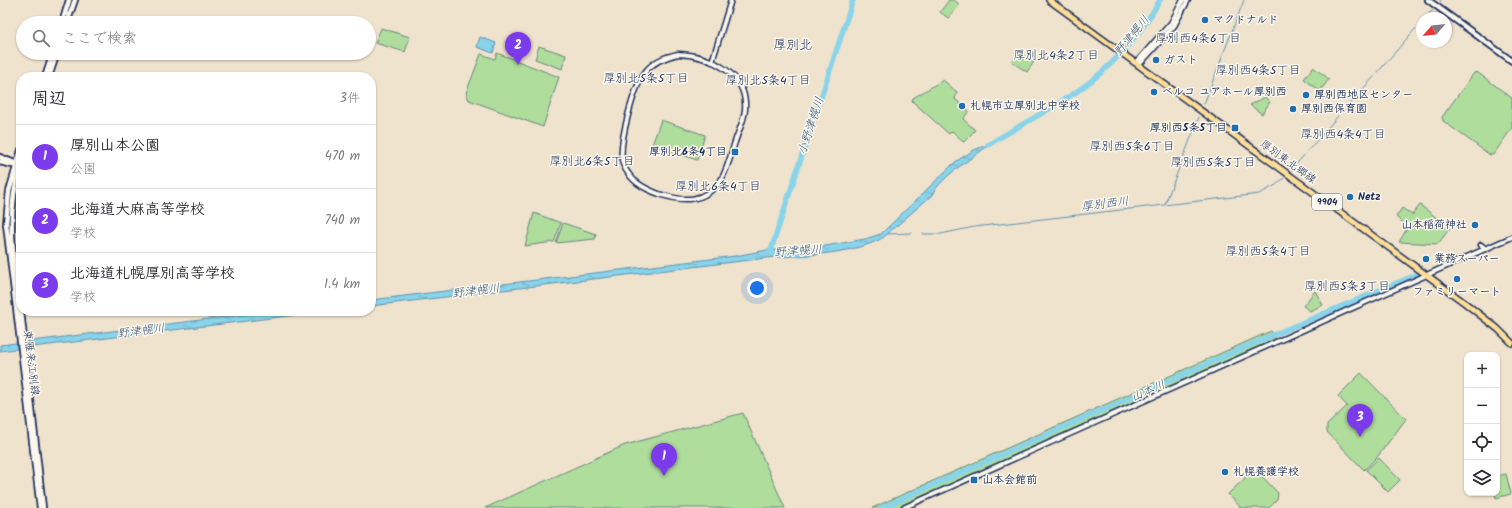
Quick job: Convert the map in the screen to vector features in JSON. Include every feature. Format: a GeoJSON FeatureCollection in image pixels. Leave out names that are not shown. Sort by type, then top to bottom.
{"type":"FeatureCollection","features":[{"type":"Feature","properties":{"kind":"main road"},"geometry":{"type":"LineString","coordinates":[[64,16],[70,0]]}},
{"type":"Feature","properties":{"kind":"main road"},"geometry":{"type":"LineString","coordinates":[[69,16],[75,0]]}},
{"type":"Feature","properties":{"kind":"main road","name":"厚別東北郷線"},"geometry":{"type":"LineString","coordinates":[[1049,0],[1427,276],[1498,329],[1512,343]]}},
{"type":"Feature","properties":{"kind":"main road"},"geometry":{"type":"LineString","coordinates":[[1428,0],[1512,61]]}},
{"type":"Feature","properties":{"kind":"main road"},"geometry":{"type":"LineString","coordinates":[[47,72],[51,60]]}},
{"type":"Feature","properties":{"kind":"main road"},"geometry":{"type":"LineString","coordinates":[[51,72],[55,60]]}},
{"type":"Feature","properties":{"kind":"main road"},"geometry":{"type":"LineString","coordinates":[[0,157],[16,164]]}},
{"type":"Feature","properties":{"kind":"main road"},"geometry":{"type":"LineString","coordinates":[[0,162],[16,165]]}},
{"type":"Feature","properties":{"kind":"main road","name":"東雁来江別線"},"geometry":{"type":"LineString","coordinates":[[16,171],[9,191],[6,224],[16,298]]}},
{"type":"Feature","properties":{"kind":"main road","name":"東雁来江別線"},"geometry":{"type":"LineString","coordinates":[[16,178],[12,203],[11,224],[16,268]]}},
{"type":"Feature","properties":{"kind":"main road","name":"東雁来江別線"},"geometry":{"type":"LineString","coordinates":[[19,316],[43,508]]}},
{"type":"Feature","properties":{"kind":"main road","name":"東雁来江別線"},"geometry":{"type":"LineString","coordinates":[[20,327],[21,316]]}},
{"type":"Feature","properties":{"kind":"main road","name":"東雁来江別線"},"geometry":{"type":"LineString","coordinates":[[25,368],[40,508]]}},
{"type":"Feature","properties":{"kind":"street"},"geometry":{"type":"LineString","coordinates":[[712,62],[732,0]]}},
{"type":"Feature","properties":{"kind":"street"},"geometry":{"type":"LineString","coordinates":[[1136,63],[1171,23],[1183,0]]}},
{"type":"Feature","properties":{"kind":"street"},"geometry":{"type":"LineString","coordinates":[[1136,63],[1174,26],[1188,0]]}},
{"type":"Feature","properties":{"kind":"street"},"geometry":{"type":"LineString","coordinates":[[678,54],[691,55],[712,62],[723,67],[734,76],[740,86],[745,103],[744,115],[724,175],[714,188],[702,196],[690,200],[676,200],[647,190],[634,181],[628,174],[623,163],[620,150],[638,86],[644,74],[651,66],[660,60],[678,54]]}},
{"type":"Feature","properties":{"kind":"street"},"geometry":{"type":"LineString","coordinates":[[903,508],[1427,276],[1484,247],[1512,237]]}},
{"type":"Feature","properties":{"kind":"green space"},"geometry":{"type":"Polygon","coordinates":[[[949,0],[954,0],[960,5],[948,18],[940,12],[949,0]]]}},
{"type":"Feature","properties":{"kind":"green space"},"geometry":{"type":"Polygon","coordinates":[[[381,28],[410,37],[405,52],[376,43],[381,28]]]}},
{"type":"Feature","properties":{"kind":"green space"},"geometry":{"type":"Polygon","coordinates":[[[539,46],[566,55],[562,69],[535,59],[539,46]]]}},
{"type":"Feature","properties":{"kind":"green space"},"geometry":{"type":"Polygon","coordinates":[[[1019,52],[1034,62],[1027,72],[1012,62],[1019,52]]]}},
{"type":"Feature","properties":{"kind":"green space"},"geometry":{"type":"Polygon","coordinates":[[[497,53],[559,77],[543,127],[469,100],[466,93],[481,54],[495,59],[497,53]]]}},
{"type":"Feature","properties":{"kind":"green space"},"geometry":{"type":"Polygon","coordinates":[[[1313,67],[1329,79],[1320,91],[1304,79],[1313,67]]]}},
{"type":"Feature","properties":{"kind":"green space"},"geometry":{"type":"Polygon","coordinates":[[[1477,72],[1512,98],[1512,128],[1493,155],[1490,155],[1443,121],[1442,117],[1474,73],[1477,72]]]}},
{"type":"Feature","properties":{"kind":"green space"},"geometry":{"type":"Polygon","coordinates":[[[943,80],[957,92],[955,99],[969,111],[963,119],[975,130],[964,142],[952,131],[949,134],[912,101],[913,98],[943,80]]]}},
{"type":"Feature","properties":{"kind":"green space"},"geometry":{"type":"Polygon","coordinates":[[[1265,97],[1270,102],[1262,114],[1250,105],[1265,97]]]}},
{"type":"Feature","properties":{"kind":"green space"},"geometry":{"type":"Polygon","coordinates":[[[661,120],[705,135],[697,160],[652,145],[661,120]]]}},
{"type":"Feature","properties":{"kind":"green space"},"geometry":{"type":"Polygon","coordinates":[[[1420,205],[1450,228],[1438,244],[1399,242],[1408,227],[1396,217],[1402,208],[1412,215],[1420,205]]]}},
{"type":"Feature","properties":{"kind":"green space"},"geometry":{"type":"Polygon","coordinates":[[[534,213],[561,223],[554,242],[525,246],[534,213]]]}},
{"type":"Feature","properties":{"kind":"green space"},"geometry":{"type":"Polygon","coordinates":[[[563,223],[596,234],[595,239],[556,243],[563,223]]]}},
{"type":"Feature","properties":{"kind":"green space"},"geometry":{"type":"Polygon","coordinates":[[[1315,291],[1323,305],[1310,311],[1303,306],[1315,291]]]}},
{"type":"Feature","properties":{"kind":"green space"},"geometry":{"type":"Polygon","coordinates":[[[1271,331],[1275,340],[899,508],[872,508],[1271,331]]]}},
{"type":"Feature","properties":{"kind":"green space"},"geometry":{"type":"Polygon","coordinates":[[[1361,373],[1406,419],[1378,456],[1364,470],[1327,432],[1327,425],[1347,406],[1338,396],[1361,373]]]}},
{"type":"Feature","properties":{"kind":"green space"},"geometry":{"type":"Polygon","coordinates":[[[743,413],[785,508],[485,508],[625,445],[743,413]]]}},
{"type":"Feature","properties":{"kind":"green space"},"geometry":{"type":"Polygon","coordinates":[[[1379,458],[1400,480],[1388,492],[1366,470],[1379,458]]]}},
{"type":"Feature","properties":{"kind":"green space"},"geometry":{"type":"Polygon","coordinates":[[[1249,468],[1251,470],[1254,468],[1278,493],[1277,500],[1269,508],[1241,508],[1228,494],[1245,478],[1245,473],[1249,468]]]}},
{"type":"Feature","properties":{"kind":"green space"},"geometry":{"type":"Polygon","coordinates":[[[1506,474],[1511,494],[1496,498],[1496,496],[1500,496],[1500,475],[1506,474]]]}},
{"type":"Feature","properties":{"kind":"water"},"geometry":{"type":"Polygon","coordinates":[[[480,37],[496,43],[493,53],[477,47],[480,37]]]}},
{"type":"Feature","properties":{"kind":"water"},"geometry":{"type":"Polygon","coordinates":[[[993,142],[951,174],[936,188],[932,195],[884,237],[861,247],[831,253],[775,257],[376,305],[376,299],[735,256],[767,250],[803,250],[865,239],[881,234],[955,162],[974,150],[993,142]]]}},
{"type":"Feature","properties":{"kind":"water"},"geometry":{"type":"Polygon","coordinates":[[[233,316],[288,316],[0,351],[0,345],[233,316]]]}},
{"type":"Feature","properties":{"kind":"waterway","name":"小野津幌川"},"geometry":{"type":"LineString","coordinates":[[770,253],[853,0]]}},
{"type":"Feature","properties":{"kind":"waterway","name":"野津幌川"},"geometry":{"type":"LineString","coordinates":[[988,145],[1068,97],[1091,81],[1124,50],[1144,25],[1160,0]]}},
{"type":"Feature","properties":{"kind":"waterway"},"geometry":{"type":"LineString","coordinates":[[1204,104],[1244,0]]}},
{"type":"Feature","properties":{"kind":"waterway","name":"厚別西川"},"geometry":{"type":"LineString","coordinates":[[1378,72],[1416,28]]}},
{"type":"Feature","properties":{"kind":"waterway","name":"厚別西川"},"geometry":{"type":"LineString","coordinates":[[1359,93],[1374,77]]}},
{"type":"Feature","properties":{"kind":"waterway","name":"厚別西川"},"geometry":{"type":"LineString","coordinates":[[1341,113],[1356,97]]}},
{"type":"Feature","properties":{"kind":"waterway","name":"厚別西川"},"geometry":{"type":"LineString","coordinates":[[1293,168],[1338,116]]}},
{"type":"Feature","properties":{"kind":"waterway"},"geometry":{"type":"LineString","coordinates":[[1165,204],[1199,117]]}},
{"type":"Feature","properties":{"kind":"waterway","name":"厚別西川"},"geometry":{"type":"LineString","coordinates":[[923,234],[941,234],[974,227],[1259,194],[1276,185],[1284,178]]}},
{"type":"Feature","properties":{"kind":"waterway","name":"厚別西川"},"geometry":{"type":"LineString","coordinates":[[888,234],[912,233]]}},
{"type":"Feature","properties":{"kind":"waterway","name":"山本川"},"geometry":{"type":"LineString","coordinates":[[881,508],[1245,347],[1416,275]]}},
{"type":"Feature","properties":{"kind":"place","name":"マクドナルド"},"geometry":{"type":"Point","coordinates":[1205,20]}},
{"type":"Feature","properties":{"kind":"place","name":"ガスト"},"geometry":{"type":"Point","coordinates":[1156,60]}},
{"type":"Feature","properties":{"kind":"place","name":"北海道大麻高等学校"},"geometry":{"type":"Point","coordinates":[518,65]}},
{"type":"Feature","properties":{"kind":"place","name":"ベルコ ユアホール厚別西"},"geometry":{"type":"Point","coordinates":[1154,92]}},
{"type":"Feature","properties":{"kind":"place","name":"厚別西地区センター"},"geometry":{"type":"Point","coordinates":[1306,95]}},
{"type":"Feature","properties":{"kind":"place","name":"札幌市立厚別北中学校"},"geometry":{"type":"Point","coordinates":[962,106]}},
{"type":"Feature","properties":{"kind":"place","name":"厚別西保育園"},"geometry":{"type":"Point","coordinates":[1293,109]}},
{"type":"Feature","properties":{"kind":"place","name":"厚別西5条5丁目"},"geometry":{"type":"Point","coordinates":[1235,128]}},
{"type":"Feature","properties":{"kind":"place","name":"厚別北6条4丁目"},"geometry":{"type":"Point","coordinates":[735,152]}},
{"type":"Feature","properties":{"kind":"place","name":"Netz"},"geometry":{"type":"Point","coordinates":[1350,197]}},
{"type":"Feature","properties":{"kind":"place","name":"山本稲荷神社"},"geometry":{"type":"Point","coordinates":[1475,225]}},
{"type":"Feature","properties":{"kind":"place","name":"業務スーパー"},"geometry":{"type":"Point","coordinates":[1426,259]}},
{"type":"Feature","properties":{"kind":"place","name":"ファミリーマート"},"geometry":{"type":"Point","coordinates":[1457,279]}},
{"type":"Feature","properties":{"kind":"place","name":"北海道札幌厚別高等学校"},"geometry":{"type":"Point","coordinates":[1360,437]}},
{"type":"Feature","properties":{"kind":"place","name":"札幌養護学校"},"geometry":{"type":"Point","coordinates":[1225,472]}},
{"type":"Feature","properties":{"kind":"place","name":"厚別山本公園"},"geometry":{"type":"Point","coordinates":[664,476]}},
{"type":"Feature","properties":{"kind":"place","name":"山本会館前"},"geometry":{"type":"Point","coordinates":[974,480]}},
{"type":"Feature","properties":{"kind":"district","name":"厚別西4条6丁目"},"geometry":{"type":"Point","coordinates":[1198,38]}},
{"type":"Feature","properties":{"kind":"district","name":"厚別北"},"geometry":{"type":"Point","coordinates":[793,45]}},
{"type":"Feature","properties":{"kind":"district","name":"厚別北4条2丁目"},"geometry":{"type":"Point","coordinates":[1056,55]}},
{"type":"Feature","properties":{"kind":"district","name":"厚別西4条5丁目"},"geometry":{"type":"Point","coordinates":[1258,70]}},
{"type":"Feature","properties":{"kind":"district","name":"厚別北5条5丁目"},"geometry":{"type":"Point","coordinates":[646,78]}},
{"type":"Feature","properties":{"kind":"district","name":"厚別北5条4丁目"},"geometry":{"type":"Point","coordinates":[768,80]}},
{"type":"Feature","properties":{"kind":"district","name":"厚別西4条4丁目"},"geometry":{"type":"Point","coordinates":[1343,134]}},
{"type":"Feature","properties":{"kind":"district","name":"厚別西5条6丁目"},"geometry":{"type":"Point","coordinates":[1132,146]}},
{"type":"Feature","properties":{"kind":"district","name":"厚別北6条5丁目"},"geometry":{"type":"Point","coordinates":[592,161]}},
{"type":"Feature","properties":{"kind":"district","name":"厚別西5条5丁目"},"geometry":{"type":"Point","coordinates":[1213,162]}},
{"type":"Feature","properties":{"kind":"district","name":"厚別北6条4丁目"},"geometry":{"type":"Point","coordinates":[718,186]}},
{"type":"Feature","properties":{"kind":"district","name":"厚別西5条4丁目"},"geometry":{"type":"Point","coordinates":[1268,251]}},
{"type":"Feature","properties":{"kind":"district","name":"厚別西5条3丁目"},"geometry":{"type":"Point","coordinates":[1347,286]}}]}
